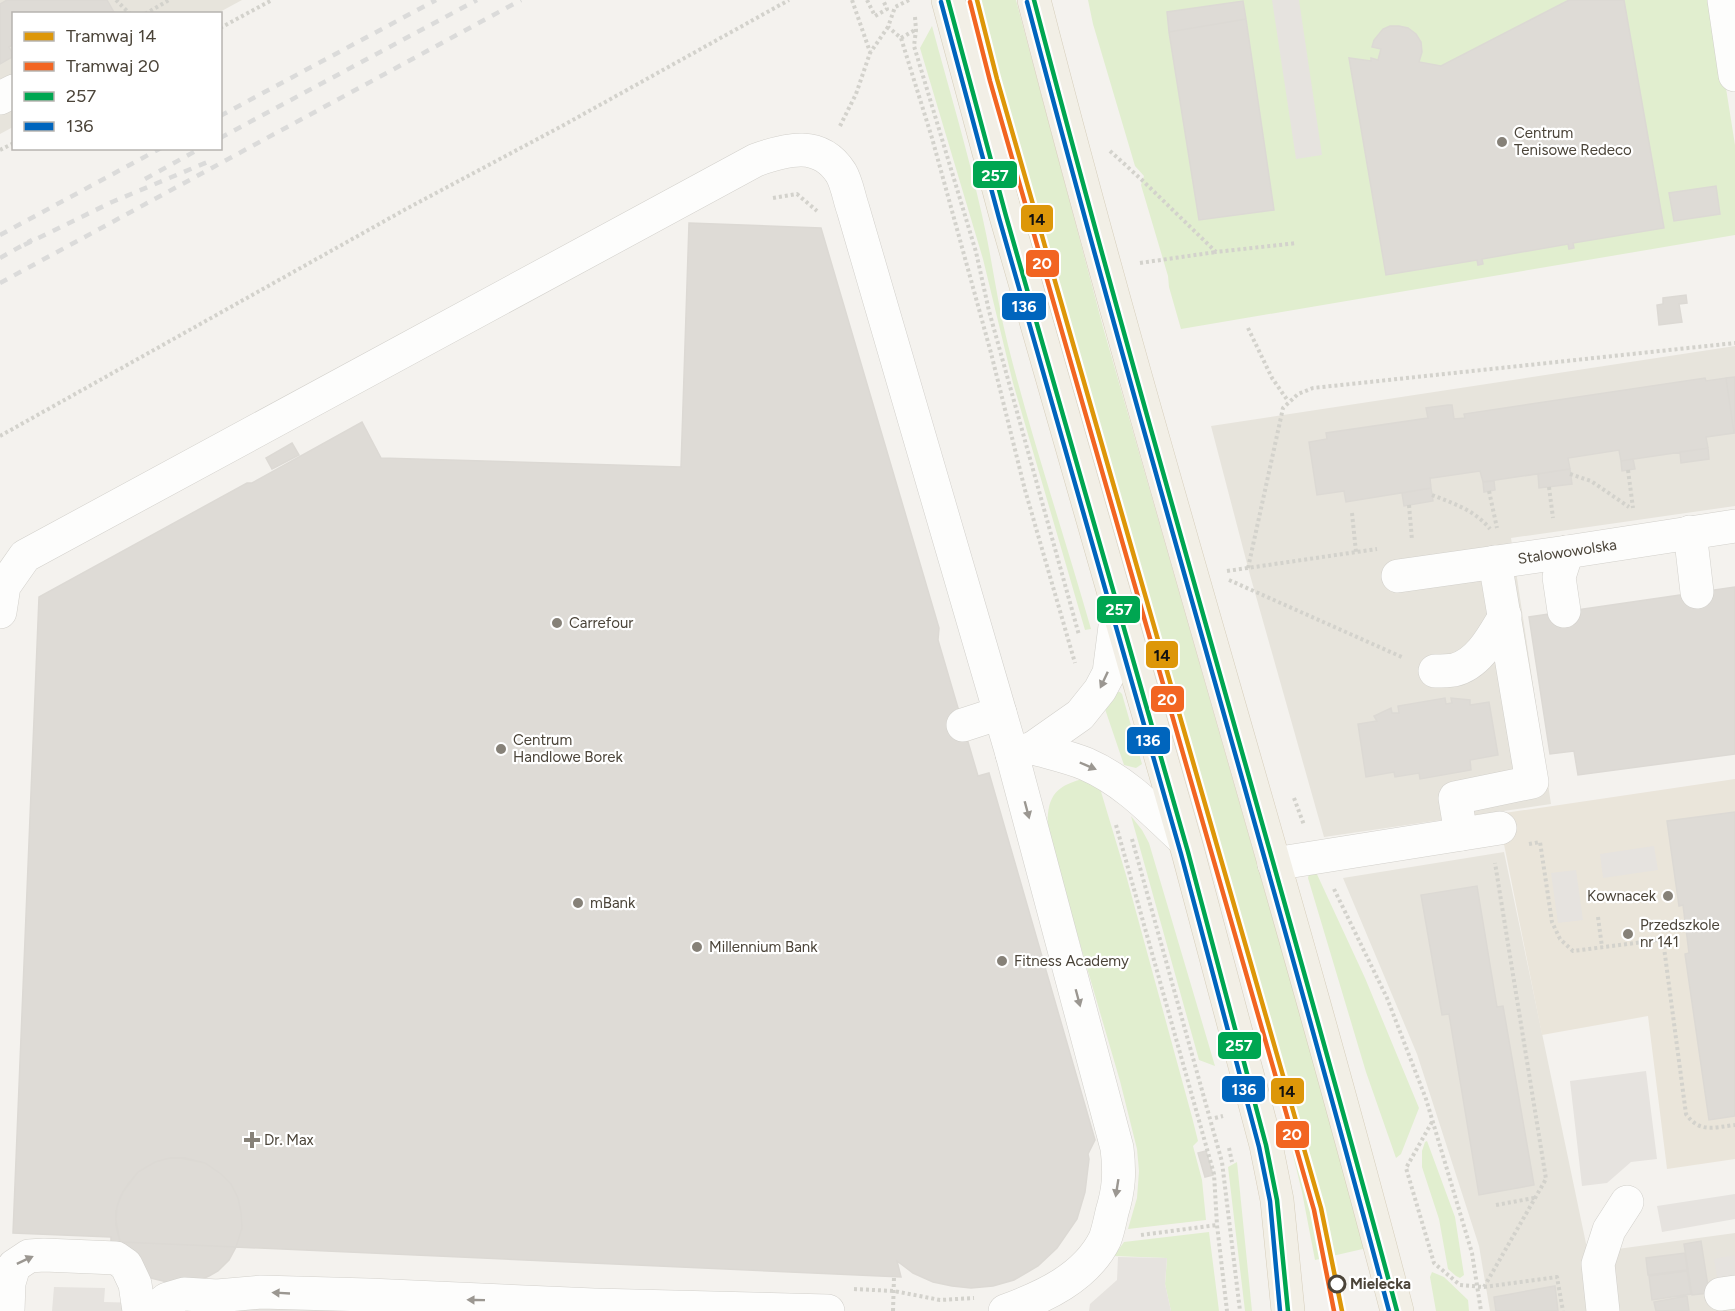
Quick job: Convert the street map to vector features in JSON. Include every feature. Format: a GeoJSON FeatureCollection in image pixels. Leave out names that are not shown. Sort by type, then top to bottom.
{"type":"FeatureCollection","features":[{"type":"Feature","properties":{"kind":"main road"},"geometry":{"type":"LineString","coordinates":[[948,0],[1006,216],[1184,840],[1266,1145],[1277,1200],[1288,1311]]}},
{"type":"Feature","properties":{"kind":"main road"},"geometry":{"type":"LineString","coordinates":[[1034,0],[1107,276],[1368,1198],[1397,1311]]}},
{"type":"Feature","properties":{"kind":"street"},"geometry":{"type":"LineString","coordinates":[[1724,0],[1735,75]]}},
{"type":"Feature","properties":{"kind":"street"},"geometry":{"type":"LineString","coordinates":[[0,612],[3,586],[26,556],[751,163],[782,151],[803,150],[825,155],[842,174],[1000,713],[1022,751],[1117,1148],[1120,1171],[1115,1201],[1105,1238],[1093,1259],[1061,1286],[1034,1301],[1005,1311]]}},
{"type":"Feature","properties":{"kind":"street","name":"Stalowowolska"},"geometry":{"type":"LineString","coordinates":[[1398,576],[1735,526]]}},
{"type":"Feature","properties":{"kind":"street"},"geometry":{"type":"LineString","coordinates":[[1690,532],[1697,592]]}},
{"type":"Feature","properties":{"kind":"street"},"geometry":{"type":"LineString","coordinates":[[1564,611],[1559,577],[1567,552]]}},
{"type":"Feature","properties":{"kind":"street"},"geometry":{"type":"LineString","coordinates":[[1486,835],[1455,798],[1532,782],[1496,562]]}},
{"type":"Feature","properties":{"kind":"street"},"geometry":{"type":"LineString","coordinates":[[1022,751],[1081,714],[1100,690],[1109,673],[1118,603]]}},
{"type":"Feature","properties":{"kind":"street"},"geometry":{"type":"LineString","coordinates":[[1435,671],[1454,670],[1478,655],[1505,616]]}},
{"type":"Feature","properties":{"kind":"street"},"geometry":{"type":"LineString","coordinates":[[963,725],[1000,713]]}},
{"type":"Feature","properties":{"kind":"street"},"geometry":{"type":"LineString","coordinates":[[1022,751],[1083,763],[1112,778],[1127,788],[1184,840]]}},
{"type":"Feature","properties":{"kind":"street"},"geometry":{"type":"LineString","coordinates":[[1274,864],[1486,835]]}},
{"type":"Feature","properties":{"kind":"street"},"geometry":{"type":"LineString","coordinates":[[1604,1311],[1598,1264],[1609,1230],[1627,1202]]}},
{"type":"Feature","properties":{"kind":"street"},"geometry":{"type":"LineString","coordinates":[[8,1311],[9,1283],[14,1266],[29,1256],[44,1255],[116,1258],[126,1265],[135,1284],[139,1311]]}},
{"type":"Feature","properties":{"kind":"street"},"geometry":{"type":"LineString","coordinates":[[152,1311],[167,1299],[184,1294],[218,1296],[261,1292],[594,1305],[828,1311]]}},
{"type":"Feature","properties":{"kind":"path"},"geometry":{"type":"LineString","coordinates":[[116,0],[128,12]]}},
{"type":"Feature","properties":{"kind":"path"},"geometry":{"type":"LineString","coordinates":[[148,12],[169,0]]}},
{"type":"Feature","properties":{"kind":"path"},"geometry":{"type":"LineString","coordinates":[[222,27],[272,0]]}},
{"type":"Feature","properties":{"kind":"path"},"geometry":{"type":"LineString","coordinates":[[0,436],[405,209],[562,126],[789,0]]}},
{"type":"Feature","properties":{"kind":"path"},"geometry":{"type":"LineString","coordinates":[[852,0],[870,53]]}},
{"type":"Feature","properties":{"kind":"path"},"geometry":{"type":"LineString","coordinates":[[867,0],[875,16],[887,9],[883,0]]}},
{"type":"Feature","properties":{"kind":"path"},"geometry":{"type":"LineString","coordinates":[[836,133],[856,94],[870,53],[888,27],[895,7],[909,0]]}},
{"type":"Feature","properties":{"kind":"path"},"geometry":{"type":"LineString","coordinates":[[888,27],[902,38],[932,138],[991,353],[1025,490],[1081,682],[1077,694],[1081,714]]}},
{"type":"Feature","properties":{"kind":"path"},"geometry":{"type":"LineString","coordinates":[[902,38],[916,30],[914,46],[976,252],[989,311],[1081,645]]}},
{"type":"Feature","properties":{"kind":"path"},"geometry":{"type":"LineString","coordinates":[[1113,163],[1110,151],[1215,252]]}},
{"type":"Feature","properties":{"kind":"path"},"geometry":{"type":"LineString","coordinates":[[1142,272],[1140,263],[1297,243]]}},
{"type":"Feature","properties":{"kind":"path"},"geometry":{"type":"LineString","coordinates":[[1248,328],[1272,378],[1288,401]]}},
{"type":"Feature","properties":{"kind":"path"},"geometry":{"type":"LineString","coordinates":[[1248,568],[1283,408],[1298,394],[1313,388],[1735,343]]}},
{"type":"Feature","properties":{"kind":"path"},"geometry":{"type":"LineString","coordinates":[[1570,474],[1591,481],[1632,508],[1628,470]]}},
{"type":"Feature","properties":{"kind":"path"},"geometry":{"type":"LineString","coordinates":[[1549,487],[1553,518]]}},
{"type":"Feature","properties":{"kind":"path"},"geometry":{"type":"LineString","coordinates":[[1489,491],[1497,529]]}},
{"type":"Feature","properties":{"kind":"path"},"geometry":{"type":"LineString","coordinates":[[1432,495],[1458,505],[1483,521],[1491,531]]}},
{"type":"Feature","properties":{"kind":"path"},"geometry":{"type":"LineString","coordinates":[[1408,505],[1412,543]]}},
{"type":"Feature","properties":{"kind":"path"},"geometry":{"type":"LineString","coordinates":[[1352,513],[1356,552]]}},
{"type":"Feature","properties":{"kind":"path"},"geometry":{"type":"LineString","coordinates":[[1227,571],[1232,591]]}},
{"type":"Feature","properties":{"kind":"path"},"geometry":{"type":"LineString","coordinates":[[1229,580],[1435,671]]}},
{"type":"Feature","properties":{"kind":"path"},"geometry":{"type":"LineString","coordinates":[[1291,790],[1316,857],[1387,998],[1426,1099],[1472,1253],[1481,1311]]}},
{"type":"Feature","properties":{"kind":"path"},"geometry":{"type":"LineString","coordinates":[[1115,823],[1214,1174],[1217,1226],[1227,1311]]}},
{"type":"Feature","properties":{"kind":"path"},"geometry":{"type":"LineString","coordinates":[[1484,1287],[1546,1179],[1486,835],[1540,842],[1552,922],[1560,939],[1573,951],[1674,938]]}},
{"type":"Feature","properties":{"kind":"path"},"geometry":{"type":"LineString","coordinates":[[1131,837],[1222,1162],[1240,1311]]}},
{"type":"Feature","properties":{"kind":"path"},"geometry":{"type":"LineString","coordinates":[[1598,917],[1602,947]]}},
{"type":"Feature","properties":{"kind":"path"},"geometry":{"type":"LineString","coordinates":[[1663,939],[1686,1114],[1699,1127],[1735,1125]]}},
{"type":"Feature","properties":{"kind":"path"},"geometry":{"type":"LineString","coordinates":[[1215,1118],[1223,1116]]}},
{"type":"Feature","properties":{"kind":"path"},"geometry":{"type":"LineString","coordinates":[[1199,1122],[1205,1121]]}},
{"type":"Feature","properties":{"kind":"path"},"geometry":{"type":"LineString","coordinates":[[1432,1122],[1406,1168],[1434,1263],[1460,1285],[1477,1287],[1557,1277],[1563,1311]]}},
{"type":"Feature","properties":{"kind":"path"},"geometry":{"type":"LineString","coordinates":[[1496,1205],[1535,1197]]}},
{"type":"Feature","properties":{"kind":"path"},"geometry":{"type":"LineString","coordinates":[[1132,1235],[1217,1226]]}},
{"type":"Feature","properties":{"kind":"path"},"geometry":{"type":"LineString","coordinates":[[893,1311],[894,1277]]}},
{"type":"Feature","properties":{"kind":"path"},"geometry":{"type":"LineString","coordinates":[[875,1290],[894,1291],[940,1300],[976,1298]]}},
{"type":"Feature","properties":{"kind":"shaded area"},"geometry":{"type":"Polygon","coordinates":[[[0,0],[242,0],[220,12],[12,12],[12,128],[0,134],[0,0]]]}},
{"type":"Feature","properties":{"kind":"shaded area"},"geometry":{"type":"Polygon","coordinates":[[[1272,0],[1299,0],[1322,155],[1296,159],[1272,0]]]}},
{"type":"Feature","properties":{"kind":"shaded area"},"geometry":{"type":"Polygon","coordinates":[[[1735,346],[1735,506],[1511,538],[1551,804],[1324,837],[1250,575],[1211,426],[1735,346]]]}},
{"type":"Feature","properties":{"kind":"shaded area","name":"Przedszkole nr 141"},"geometry":{"type":"Polygon","coordinates":[[[1735,779],[1735,1159],[1667,1169],[1648,1016],[1542,1035],[1498,814],[1735,779]]]}},
{"type":"Feature","properties":{"kind":"shaded area"},"geometry":{"type":"Polygon","coordinates":[[[1654,846],[1658,870],[1603,878],[1600,854],[1654,846]]]}},
{"type":"Feature","properties":{"kind":"shaded area"},"geometry":{"type":"Polygon","coordinates":[[[1504,852],[1588,1253],[1735,1233],[1735,1311],[1490,1311],[1479,1246],[1417,1054],[1343,878],[1504,852]]]}},
{"type":"Feature","properties":{"kind":"shaded area"},"geometry":{"type":"Polygon","coordinates":[[[1576,870],[1583,920],[1558,923],[1551,873],[1576,870]]]}},
{"type":"Feature","properties":{"kind":"shaded area"},"geometry":{"type":"Polygon","coordinates":[[[1646,1071],[1657,1159],[1631,1162],[1607,1183],[1582,1186],[1570,1081],[1646,1071]]]}},
{"type":"Feature","properties":{"kind":"shaded area"},"geometry":{"type":"Polygon","coordinates":[[[1735,1194],[1735,1219],[1662,1232],[1657,1206],[1735,1194]]]}},
{"type":"Feature","properties":{"kind":"shaded area"},"geometry":{"type":"Polygon","coordinates":[[[1735,1255],[1735,1280],[1718,1282],[1714,1259],[1735,1255]]]}},
{"type":"Feature","properties":{"kind":"shaded area"},"geometry":{"type":"Polygon","coordinates":[[[1118,1257],[1167,1258],[1165,1284],[1171,1311],[1089,1311],[1090,1304],[1117,1280],[1118,1257]]]}},
{"type":"Feature","properties":{"kind":"shaded area"},"geometry":{"type":"Polygon","coordinates":[[[54,1287],[105,1288],[104,1302],[448,1311],[52,1311],[54,1287]]]}},
{"type":"Feature","properties":{"kind":"green space"},"geometry":{"type":"Polygon","coordinates":[[[965,0],[1016,0],[1103,327],[1367,1248],[1315,1260],[1289,1138],[965,0]]]}},
{"type":"Feature","properties":{"kind":"green space"},"geometry":{"type":"Polygon","coordinates":[[[1088,0],[1712,0],[1735,145],[1735,235],[1181,329],[1141,185],[1144,176],[1135,166],[1088,0]]]}},
{"type":"Feature","properties":{"kind":"green space"},"geometry":{"type":"Polygon","coordinates":[[[932,26],[977,191],[1004,329],[1017,381],[1091,629],[1085,630],[1013,383],[983,259],[920,48],[932,26]]]}},
{"type":"Feature","properties":{"kind":"green space"},"geometry":{"type":"Polygon","coordinates":[[[1115,692],[1122,694],[1142,764],[1136,768],[1124,765],[1105,709],[1115,692]]]}},
{"type":"Feature","properties":{"kind":"green space"},"geometry":{"type":"Polygon","coordinates":[[[1088,778],[1099,785],[1192,1117],[1198,1141],[1193,1146],[1202,1180],[1206,1220],[1128,1229],[1137,1198],[1139,1171],[1137,1149],[1120,1081],[1048,834],[1048,811],[1054,796],[1066,785],[1088,778]]]}},
{"type":"Feature","properties":{"kind":"green space"},"geometry":{"type":"Polygon","coordinates":[[[1131,816],[1149,843],[1215,1066],[1199,1060],[1131,816]]]}},
{"type":"Feature","properties":{"kind":"green space"},"geometry":{"type":"Polygon","coordinates":[[[1315,870],[1365,978],[1419,1108],[1401,1154],[1396,1158],[1366,1072],[1308,878],[1309,874],[1315,870]]]}},
{"type":"Feature","properties":{"kind":"green space"},"geometry":{"type":"Polygon","coordinates":[[[1427,1141],[1455,1217],[1464,1275],[1460,1278],[1448,1269],[1439,1219],[1422,1167],[1422,1151],[1427,1141]]]}},
{"type":"Feature","properties":{"kind":"green space"},"geometry":{"type":"Polygon","coordinates":[[[1237,1162],[1252,1311],[1245,1311],[1228,1167],[1237,1162]]]}},
{"type":"Feature","properties":{"kind":"green space"},"geometry":{"type":"Polygon","coordinates":[[[1209,1232],[1219,1311],[1171,1311],[1165,1284],[1167,1258],[1114,1256],[1124,1242],[1209,1232]]]}},
{"type":"Feature","properties":{"kind":"green space"},"geometry":{"type":"Polygon","coordinates":[[[1432,1272],[1444,1277],[1468,1300],[1469,1311],[1436,1311],[1430,1277],[1432,1272]]]}},
{"type":"Feature","properties":{"kind":"building"},"geometry":{"type":"Polygon","coordinates":[[[7,0],[107,0],[114,12],[12,12],[12,45],[9,47],[12,57],[0,64],[0,4],[7,0]]]}},
{"type":"Feature","properties":{"kind":"building"},"geometry":{"type":"Polygon","coordinates":[[[1569,0],[1624,0],[1664,228],[1573,243],[1574,248],[1569,249],[1568,244],[1482,259],[1483,264],[1478,265],[1477,260],[1386,275],[1349,58],[1378,60],[1381,49],[1372,47],[1374,40],[1383,29],[1399,26],[1408,28],[1421,42],[1422,52],[1419,62],[1441,66],[1569,0]]]}},
{"type":"Feature","properties":{"kind":"building"},"geometry":{"type":"Polygon","coordinates":[[[1243,1],[1246,19],[1169,32],[1167,12],[1243,1]]]}},
{"type":"Feature","properties":{"kind":"building"},"geometry":{"type":"Polygon","coordinates":[[[1246,19],[1274,210],[1199,220],[1169,32],[1246,19]]]}},
{"type":"Feature","properties":{"kind":"building"},"geometry":{"type":"Polygon","coordinates":[[[1716,186],[1720,214],[1674,221],[1669,193],[1716,186]]]}},
{"type":"Feature","properties":{"kind":"building","name":"Centrum Handlowe Borek"},"geometry":{"type":"Polygon","coordinates":[[[689,223],[821,228],[939,628],[938,640],[978,776],[989,773],[1095,1140],[1088,1154],[1085,1192],[1077,1219],[1057,1248],[1038,1266],[1014,1280],[993,1286],[971,1288],[933,1282],[913,1273],[897,1261],[901,1277],[236,1247],[242,1228],[241,1212],[238,1198],[231,1184],[205,1163],[170,1158],[155,1162],[138,1172],[120,1197],[116,1211],[116,1226],[120,1242],[111,1242],[111,1237],[13,1233],[39,597],[362,422],[381,458],[681,467],[689,223]]]}},
{"type":"Feature","properties":{"kind":"building"},"geometry":{"type":"Polygon","coordinates":[[[1686,295],[1687,303],[1679,304],[1682,322],[1659,325],[1657,305],[1663,304],[1663,298],[1686,295]]]}},
{"type":"Feature","properties":{"kind":"building"},"geometry":{"type":"Polygon","coordinates":[[[1735,377],[1735,433],[1734,433],[1726,378],[1735,377]]]}},
{"type":"Feature","properties":{"kind":"building"},"geometry":{"type":"Polygon","coordinates":[[[1705,378],[1706,381],[1726,378],[1734,433],[1706,437],[1708,448],[1621,461],[1619,450],[1568,458],[1570,469],[1483,482],[1480,471],[1430,478],[1431,488],[1346,502],[1344,491],[1317,495],[1309,442],[1327,439],[1326,433],[1428,418],[1426,408],[1452,405],[1454,419],[1465,418],[1464,414],[1705,378]]]}},
{"type":"Feature","properties":{"kind":"building"},"geometry":{"type":"Polygon","coordinates":[[[292,443],[299,455],[272,469],[266,458],[292,443]]]}},
{"type":"Feature","properties":{"kind":"building"},"geometry":{"type":"Polygon","coordinates":[[[1708,448],[1709,459],[1681,463],[1680,452],[1708,448]]]}},
{"type":"Feature","properties":{"kind":"building"},"geometry":{"type":"Polygon","coordinates":[[[1633,459],[1635,469],[1622,471],[1621,461],[1633,459]]]}},
{"type":"Feature","properties":{"kind":"building"},"geometry":{"type":"Polygon","coordinates":[[[1570,469],[1572,484],[1539,488],[1538,474],[1570,469]]]}},
{"type":"Feature","properties":{"kind":"building"},"geometry":{"type":"Polygon","coordinates":[[[1494,481],[1495,490],[1484,492],[1483,482],[1494,481]]]}},
{"type":"Feature","properties":{"kind":"building"},"geometry":{"type":"Polygon","coordinates":[[[1431,488],[1433,501],[1404,506],[1402,493],[1431,488]]]}},
{"type":"Feature","properties":{"kind":"building"},"geometry":{"type":"Polygon","coordinates":[[[1735,587],[1735,754],[1578,775],[1574,751],[1550,754],[1529,617],[1735,587]]]}},
{"type":"Feature","properties":{"kind":"building"},"geometry":{"type":"Polygon","coordinates":[[[1445,698],[1446,704],[1452,703],[1451,698],[1470,700],[1470,705],[1489,702],[1498,755],[1470,760],[1471,770],[1420,779],[1419,773],[1395,777],[1394,772],[1366,777],[1358,724],[1377,721],[1374,716],[1391,708],[1392,713],[1399,713],[1398,706],[1445,698]]]}},
{"type":"Feature","properties":{"kind":"building"},"geometry":{"type":"Polygon","coordinates":[[[1735,812],[1735,1116],[1709,1120],[1685,954],[1689,953],[1683,905],[1679,906],[1667,821],[1735,812]]]}},
{"type":"Feature","properties":{"kind":"building"},"geometry":{"type":"Polygon","coordinates":[[[1477,886],[1497,1007],[1503,1006],[1534,1185],[1479,1195],[1449,1014],[1442,1015],[1421,895],[1477,886]]]}},
{"type":"Feature","properties":{"kind":"building"},"geometry":{"type":"Polygon","coordinates":[[[1206,1151],[1213,1175],[1205,1177],[1198,1153],[1206,1151]]]}},
{"type":"Feature","properties":{"kind":"building"},"geometry":{"type":"Polygon","coordinates":[[[170,1158],[185,1158],[205,1163],[231,1184],[238,1198],[241,1212],[242,1228],[236,1247],[120,1242],[116,1221],[117,1206],[123,1192],[138,1172],[155,1162],[170,1158]]]}},
{"type":"Feature","properties":{"kind":"building"},"geometry":{"type":"Polygon","coordinates":[[[1701,1241],[1709,1293],[1692,1295],[1684,1244],[1701,1241]]]}},
{"type":"Feature","properties":{"kind":"building"},"geometry":{"type":"Polygon","coordinates":[[[120,1242],[236,1247],[229,1260],[209,1276],[200,1280],[171,1283],[151,1278],[139,1269],[120,1242]]]}},
{"type":"Feature","properties":{"kind":"building"},"geometry":{"type":"Polygon","coordinates":[[[1685,1253],[1687,1270],[1648,1275],[1646,1258],[1685,1253]]]}},
{"type":"Feature","properties":{"kind":"building"},"geometry":{"type":"Polygon","coordinates":[[[1687,1271],[1691,1294],[1652,1300],[1649,1276],[1687,1271]]]}},
{"type":"Feature","properties":{"kind":"building"},"geometry":{"type":"Polygon","coordinates":[[[1555,1286],[1558,1311],[1496,1311],[1494,1297],[1555,1286]]]}},
{"type":"Feature","properties":{"kind":"building"},"geometry":{"type":"Polygon","coordinates":[[[1687,1296],[1689,1311],[1656,1311],[1654,1302],[1687,1296]]]}},
{"type":"Feature","properties":{"kind":"railway"},"geometry":{"type":"LineString","coordinates":[[222,115],[436,0]]}},
{"type":"Feature","properties":{"kind":"railway"},"geometry":{"type":"LineString","coordinates":[[222,137],[477,0]]}},
{"type":"Feature","properties":{"kind":"railway"},"geometry":{"type":"LineString","coordinates":[[0,283],[521,0]]}},
{"type":"Feature","properties":{"kind":"railway"},"geometry":{"type":"LineString","coordinates":[[0,235],[157,150]]}},
{"type":"Feature","properties":{"kind":"railway"},"geometry":{"type":"LineString","coordinates":[[145,179],[197,150]]}},
{"type":"Feature","properties":{"kind":"railway"},"geometry":{"type":"LineString","coordinates":[[24,245],[112,202],[210,161]]}},
{"type":"Feature","properties":{"kind":"railway"},"geometry":{"type":"LineString","coordinates":[[0,258],[32,240]]}},
{"type":"Feature","properties":{"kind":"tram line","name":"14"},"geometry":{"type":"LineString","coordinates":[[977,0],[997,79],[1321,1208],[1342,1311]]}},
{"type":"Feature","properties":{"kind":"tram line","name":"20"},"geometry":{"type":"LineString","coordinates":[[970,2],[990,81],[1314,1210],[1334,1311]]}},
{"type":"Feature","properties":{"kind":"transit line","name":"257"},"geometry":{"type":"LineString","coordinates":[[948,0],[1006,216],[1188,852],[1266,1145],[1277,1200],[1288,1311]]}},
{"type":"Feature","properties":{"kind":"transit line","name":"257"},"geometry":{"type":"LineString","coordinates":[[1034,0],[1397,1311]]}},
{"type":"Feature","properties":{"kind":"transit line","name":"136"},"geometry":{"type":"LineString","coordinates":[[941,2],[999,218],[1181,854],[1259,1147],[1270,1201],[1280,1311]]}},
{"type":"Feature","properties":{"kind":"transit line","name":"136"},"geometry":{"type":"LineString","coordinates":[[1027,2],[1389,1311]]}},
{"type":"Feature","properties":{"kind":"place","name":"Centrum Tenisowe Redeco"},"geometry":{"type":"Point","coordinates":[1502,142]}},
{"type":"Feature","properties":{"kind":"place","name":"Carrefour"},"geometry":{"type":"Point","coordinates":[557,623]}},
{"type":"Feature","properties":{"kind":"place","name":"Centrum Handlowe Borek"},"geometry":{"type":"Point","coordinates":[501,749]}},
{"type":"Feature","properties":{"kind":"place","name":"Kownacek"},"geometry":{"type":"Point","coordinates":[1668,896]}},
{"type":"Feature","properties":{"kind":"place","name":"mBank"},"geometry":{"type":"Point","coordinates":[578,903]}},
{"type":"Feature","properties":{"kind":"place","name":"Przedszkole nr 141"},"geometry":{"type":"Point","coordinates":[1628,934]}},
{"type":"Feature","properties":{"kind":"place","name":"Millennium Bank"},"geometry":{"type":"Point","coordinates":[697,947]}},
{"type":"Feature","properties":{"kind":"place","name":"Fitness Academy"},"geometry":{"type":"Point","coordinates":[1002,961]}},
{"type":"Feature","properties":{"kind":"place","name":"Dr. Max"},"geometry":{"type":"Point","coordinates":[252,1140]}},
{"type":"Feature","properties":{"kind":"place","name":"Mielecka"},"geometry":{"type":"Point","coordinates":[1337,1284]}}]}
